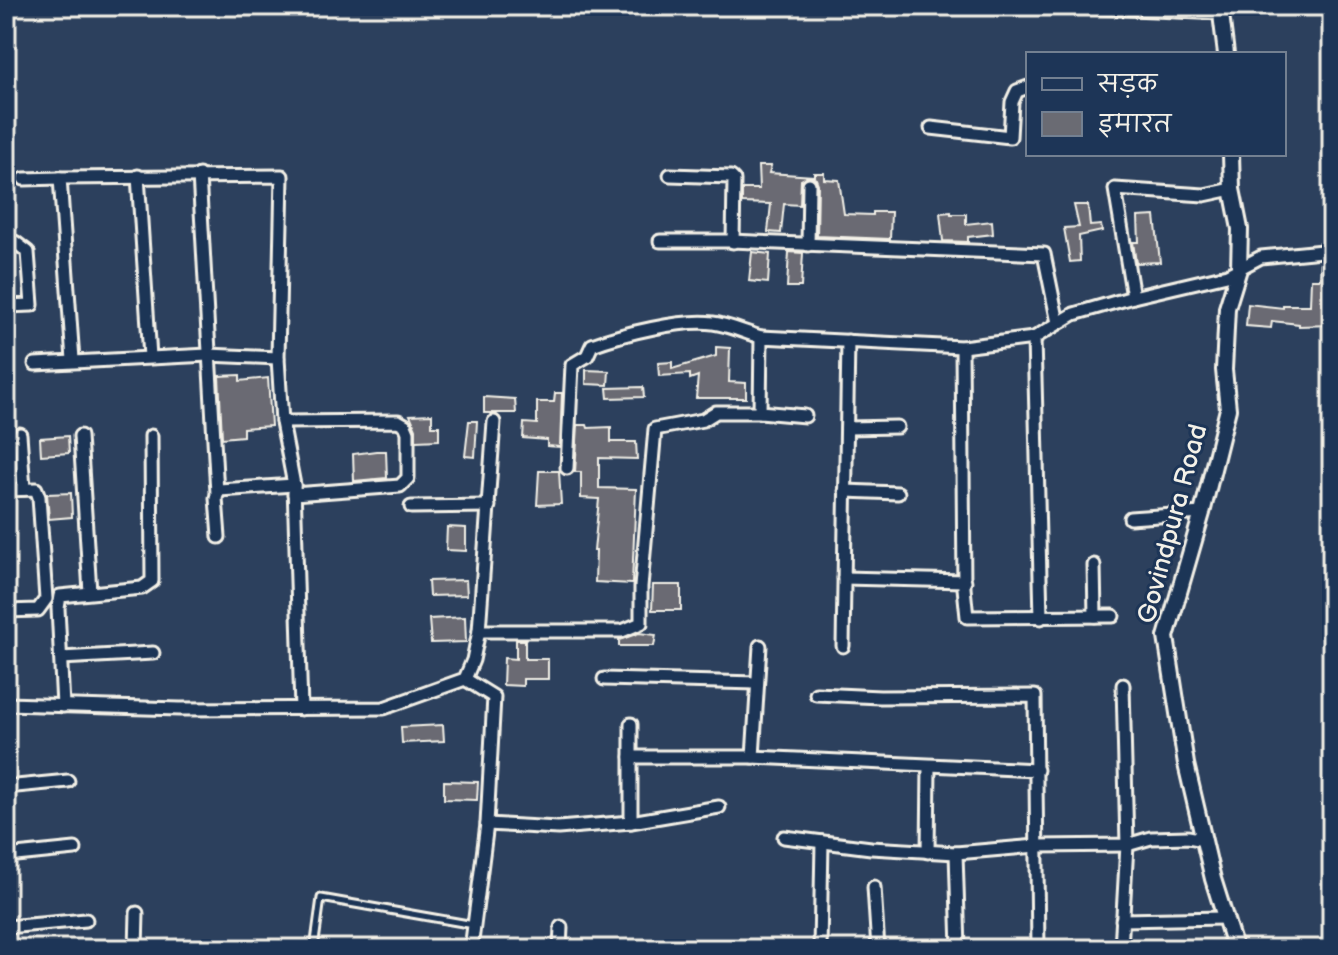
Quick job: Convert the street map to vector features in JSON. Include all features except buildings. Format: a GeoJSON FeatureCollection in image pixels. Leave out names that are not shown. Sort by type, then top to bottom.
{"type":"FeatureCollection","features":[{"type":"Feature","properties":{"kind":"street"},"geometry":{"type":"LineString","coordinates":[[1066,6],[1221,10],[1226,52]]}},
{"type":"Feature","properties":{"kind":"street"},"geometry":{"type":"LineString","coordinates":[[931,128],[1010,137],[1012,102],[1017,91],[1026,88]]}},
{"type":"Feature","properties":{"kind":"street","name":"Govindpura Road"},"geometry":{"type":"LineString","coordinates":[[1231,156],[1232,189],[1240,229],[1239,269],[1227,308],[1224,370],[1228,409],[1166,637],[1186,764],[1224,918],[1235,949]]}},
{"type":"Feature","properties":{"kind":"street"},"geometry":{"type":"LineString","coordinates":[[199,175],[219,537]]}},
{"type":"Feature","properties":{"kind":"street"},"geometry":{"type":"LineString","coordinates":[[670,175],[734,180],[733,242]]}},
{"type":"Feature","properties":{"kind":"street"},"geometry":{"type":"LineString","coordinates":[[138,176],[150,357]]}},
{"type":"Feature","properties":{"kind":"street"},"geometry":{"type":"LineString","coordinates":[[24,179],[282,176],[278,358],[282,422],[294,489],[301,709]]}},
{"type":"Feature","properties":{"kind":"street"},"geometry":{"type":"LineString","coordinates":[[60,178],[73,360]]}},
{"type":"Feature","properties":{"kind":"street"},"geometry":{"type":"LineString","coordinates":[[808,245],[809,184]]}},
{"type":"Feature","properties":{"kind":"street"},"geometry":{"type":"LineString","coordinates":[[1133,297],[1115,189],[1204,195],[1232,189]]}},
{"type":"Feature","properties":{"kind":"street"},"geometry":{"type":"LineString","coordinates":[[660,241],[1044,254],[1058,323]]}},
{"type":"Feature","properties":{"kind":"street"},"geometry":{"type":"LineString","coordinates":[[6,242],[15,242],[28,252],[32,305],[6,306]]}},
{"type":"Feature","properties":{"kind":"street"},"geometry":{"type":"LineString","coordinates":[[567,468],[572,365],[587,356],[592,345],[618,336],[668,326],[713,323],[761,337],[962,347],[1034,338],[1074,314],[1227,275],[1261,257],[1332,250]]}},
{"type":"Feature","properties":{"kind":"street"},"geometry":{"type":"LineString","coordinates":[[760,412],[761,337]]}},
{"type":"Feature","properties":{"kind":"street"},"geometry":{"type":"LineString","coordinates":[[1034,338],[1041,618]]}},
{"type":"Feature","properties":{"kind":"street"},"geometry":{"type":"LineString","coordinates":[[843,646],[848,341]]}},
{"type":"Feature","properties":{"kind":"street"},"geometry":{"type":"LineString","coordinates":[[962,347],[967,617],[1113,616]]}},
{"type":"Feature","properties":{"kind":"street"},"geometry":{"type":"LineString","coordinates":[[35,364],[208,355],[278,358]]}},
{"type":"Feature","properties":{"kind":"street"},"geometry":{"type":"LineString","coordinates":[[479,631],[622,631],[641,623],[641,587],[655,429],[703,420],[716,412],[805,416]]}},
{"type":"Feature","properties":{"kind":"street"},"geometry":{"type":"LineString","coordinates":[[217,493],[223,489],[400,486],[408,478],[408,432],[405,425],[398,421],[282,422]]}},
{"type":"Feature","properties":{"kind":"street"},"geometry":{"type":"LineString","coordinates":[[6,704],[180,709],[384,708],[465,679],[479,631],[494,422]]}},
{"type":"Feature","properties":{"kind":"street"},"geometry":{"type":"LineString","coordinates":[[847,428],[897,427]]}},
{"type":"Feature","properties":{"kind":"street"},"geometry":{"type":"LineString","coordinates":[[20,434],[24,489]]}},
{"type":"Feature","properties":{"kind":"street"},"geometry":{"type":"LineString","coordinates":[[80,436],[90,592]]}},
{"type":"Feature","properties":{"kind":"street"},"geometry":{"type":"LineString","coordinates":[[63,706],[58,601],[63,595],[142,588],[152,581],[151,436]]}},
{"type":"Feature","properties":{"kind":"street"},"geometry":{"type":"LineString","coordinates":[[6,490],[36,489],[39,497],[46,599],[38,610],[6,611]]}},
{"type":"Feature","properties":{"kind":"street"},"geometry":{"type":"LineString","coordinates":[[845,491],[898,493]]}},
{"type":"Feature","properties":{"kind":"street"},"geometry":{"type":"LineString","coordinates":[[411,507],[489,506]]}},
{"type":"Feature","properties":{"kind":"street"},"geometry":{"type":"LineString","coordinates":[[1130,518],[1202,513]]}},
{"type":"Feature","properties":{"kind":"street"},"geometry":{"type":"LineString","coordinates":[[1094,565],[1095,616]]}},
{"type":"Feature","properties":{"kind":"street"},"geometry":{"type":"LineString","coordinates":[[844,578],[965,581]]}},
{"type":"Feature","properties":{"kind":"street"},"geometry":{"type":"LineString","coordinates":[[753,757],[760,646]]}},
{"type":"Feature","properties":{"kind":"street"},"geometry":{"type":"LineString","coordinates":[[61,658],[153,653]]}},
{"type":"Feature","properties":{"kind":"street"},"geometry":{"type":"LineString","coordinates":[[465,679],[494,697],[487,824],[471,949]]}},
{"type":"Feature","properties":{"kind":"street"},"geometry":{"type":"LineString","coordinates":[[604,679],[757,683]]}},
{"type":"Feature","properties":{"kind":"street"},"geometry":{"type":"LineString","coordinates":[[1121,949],[1127,845],[1123,685]]}},
{"type":"Feature","properties":{"kind":"street"},"geometry":{"type":"LineString","coordinates":[[816,694],[909,698],[1035,696],[1038,949]]}},
{"type":"Feature","properties":{"kind":"street"},"geometry":{"type":"LineString","coordinates":[[631,724],[631,822]]}},
{"type":"Feature","properties":{"kind":"street"},"geometry":{"type":"LineString","coordinates":[[631,757],[753,757],[1037,770]]}},
{"type":"Feature","properties":{"kind":"street"},"geometry":{"type":"LineString","coordinates":[[928,852],[929,767]]}},
{"type":"Feature","properties":{"kind":"street"},"geometry":{"type":"LineString","coordinates":[[6,787],[68,781]]}},
{"type":"Feature","properties":{"kind":"street"},"geometry":{"type":"LineString","coordinates":[[487,824],[558,828],[631,822],[719,807]]}},
{"type":"Feature","properties":{"kind":"street"},"geometry":{"type":"LineString","coordinates":[[784,837],[956,853],[1037,846],[1127,845],[1151,838],[1204,840]]}},
{"type":"Feature","properties":{"kind":"street"},"geometry":{"type":"LineString","coordinates":[[820,949],[822,842]]}},
{"type":"Feature","properties":{"kind":"street"},"geometry":{"type":"LineString","coordinates":[[6,856],[75,849]]}},
{"type":"Feature","properties":{"kind":"street"},"geometry":{"type":"LineString","coordinates":[[956,853],[959,949]]}},
{"type":"Feature","properties":{"kind":"street"},"geometry":{"type":"LineString","coordinates":[[874,887],[878,949]]}},
{"type":"Feature","properties":{"kind":"street"},"geometry":{"type":"LineString","coordinates":[[136,949],[137,913]]}},
{"type":"Feature","properties":{"kind":"street"},"geometry":{"type":"LineString","coordinates":[[1122,920],[1224,918]]}},
{"type":"Feature","properties":{"kind":"street"},"geometry":{"type":"LineString","coordinates":[[6,927],[86,920]]}},
{"type":"Feature","properties":{"kind":"street"},"geometry":{"type":"LineString","coordinates":[[560,949],[561,927]]}},
{"type":"Feature","properties":{"kind":"lane"},"geometry":{"type":"LineString","coordinates":[[314,949],[321,898],[474,925]]}}]}
